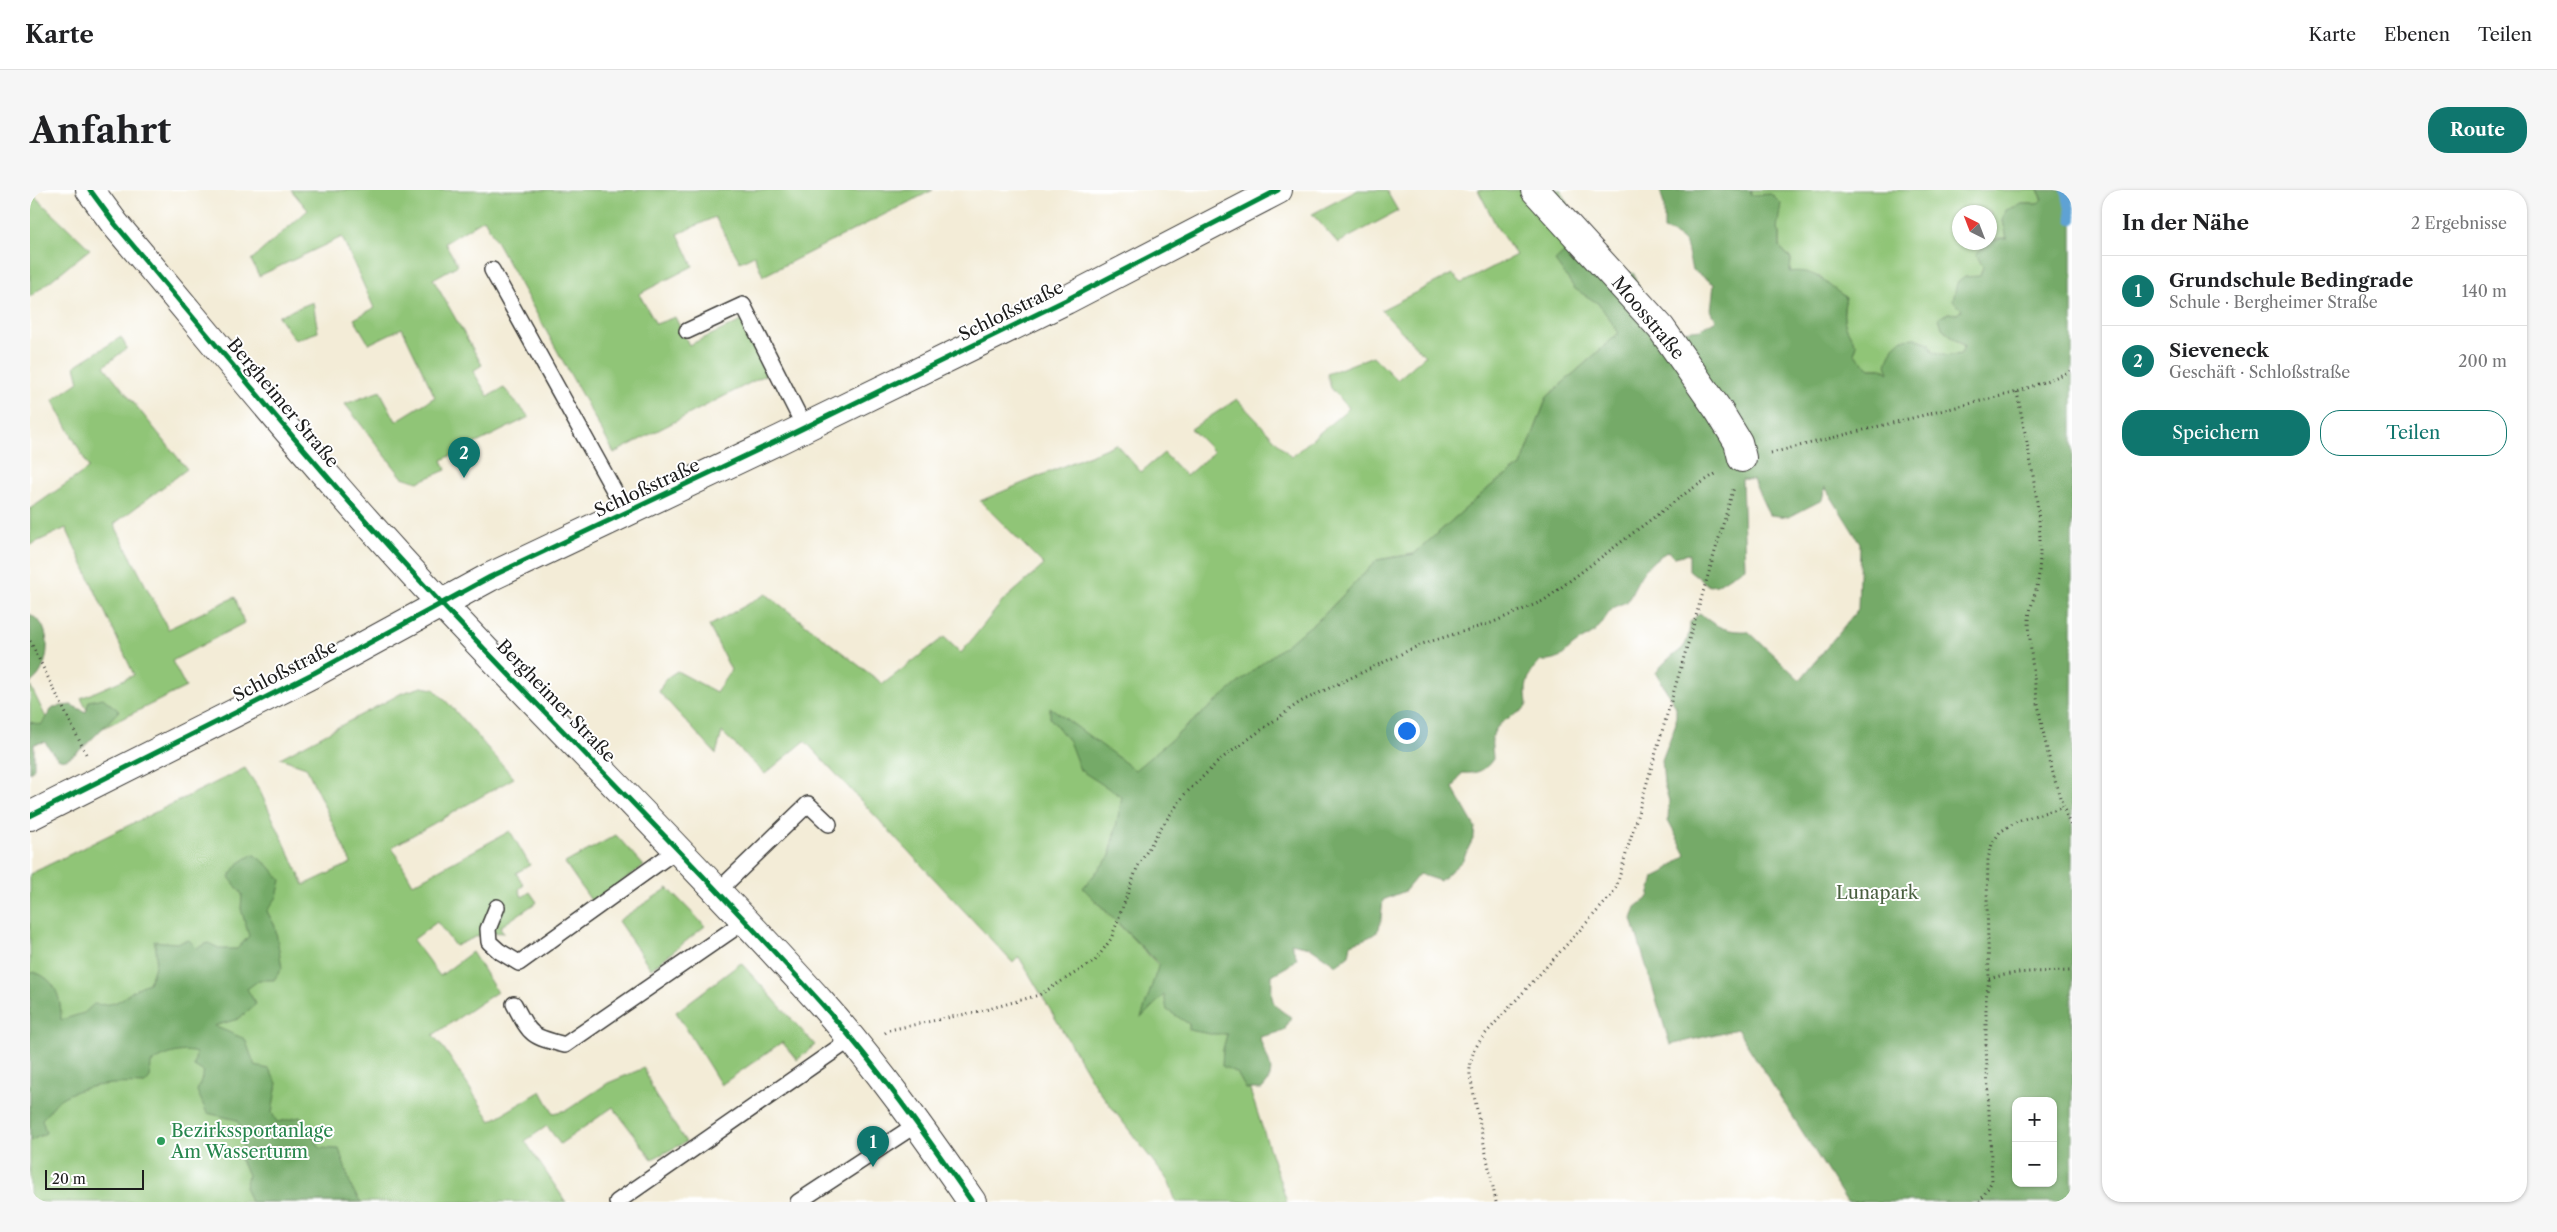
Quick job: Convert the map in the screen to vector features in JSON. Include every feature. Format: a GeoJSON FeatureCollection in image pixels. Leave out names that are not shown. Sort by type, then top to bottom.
{"type":"FeatureCollection","features":[{"type":"Feature","properties":{"kind":"street","name":"Bergheimer Straße"},"geometry":{"type":"LineString","coordinates":[[78,190],[115,224]]}},
{"type":"Feature","properties":{"kind":"street","name":"Bergheimer Straße"},"geometry":{"type":"LineString","coordinates":[[90,190],[115,224],[336,489],[441,603],[678,849],[856,1046],[917,1124],[972,1202]]}},
{"type":"Feature","properties":{"kind":"street","name":"Schloßstraße"},"geometry":{"type":"LineString","coordinates":[[30,816],[314,673],[441,603],[1066,300],[1278,190]]}},
{"type":"Feature","properties":{"kind":"street","name":"Moosstraße"},"geometry":{"type":"LineString","coordinates":[[1535,190],[1661,328],[1719,411],[1738,442],[1742,458]]}},
{"type":"Feature","properties":{"kind":"lane"},"geometry":{"type":"LineString","coordinates":[[492,270],[626,512]]}},
{"type":"Feature","properties":{"kind":"lane"},"geometry":{"type":"LineString","coordinates":[[687,331],[743,305],[805,428]]}},
{"type":"Feature","properties":{"kind":"lane"},"geometry":{"type":"LineString","coordinates":[[717,892],[808,804],[829,824]]}},
{"type":"Feature","properties":{"kind":"lane"},"geometry":{"type":"LineString","coordinates":[[498,907],[488,929],[489,942],[499,951],[519,963],[678,849]]}},
{"type":"Feature","properties":{"kind":"lane"},"geometry":{"type":"LineString","coordinates":[[514,1004],[525,1024],[536,1038],[565,1045],[745,922]]}},
{"type":"Feature","properties":{"kind":"lane"},"geometry":{"type":"LineString","coordinates":[[617,1202],[856,1046]]}},
{"type":"Feature","properties":{"kind":"lane"},"geometry":{"type":"LineString","coordinates":[[798,1202],[917,1124]]}},
{"type":"Feature","properties":{"kind":"path"},"geometry":{"type":"LineString","coordinates":[[856,1046],[889,1030],[985,1010],[1039,996],[1094,961],[1111,939],[1137,868],[1160,829],[1185,794],[1221,759],[1300,702],[1422,644],[1491,623],[1543,601],[1690,490],[1742,458],[1773,453],[2017,392],[2072,371]]}},
{"type":"Feature","properties":{"kind":"path"},"geometry":{"type":"LineString","coordinates":[[2017,392],[2030,455],[2040,535],[2040,562],[2029,618],[2031,636],[2042,722],[2063,807],[2072,829]]}},
{"type":"Feature","properties":{"kind":"path"},"geometry":{"type":"LineString","coordinates":[[1496,1202],[1470,1076],[1470,1061],[1475,1046],[1610,897],[1616,888],[1742,458]]}},
{"type":"Feature","properties":{"kind":"path"},"geometry":{"type":"LineString","coordinates":[[30,641],[100,782]]}},
{"type":"Feature","properties":{"kind":"path"},"geometry":{"type":"LineString","coordinates":[[1980,1202],[1992,1181],[1986,1045],[1986,998],[1990,979],[1987,877],[1992,844],[2000,832],[2017,821],[2063,807]]}},
{"type":"Feature","properties":{"kind":"path"},"geometry":{"type":"LineString","coordinates":[[1990,979],[2004,974],[2023,972],[2072,971]]}},
{"type":"Feature","properties":{"kind":"green space"},"geometry":{"type":"Polygon","coordinates":[[[291,190],[933,190],[763,276],[754,255],[740,262],[715,217],[678,234],[693,266],[639,294],[656,324],[675,317],[689,345],[748,318],[775,370],[614,453],[484,219],[445,243],[458,265],[433,279],[482,365],[473,371],[488,396],[504,388],[529,417],[442,460],[446,470],[418,482],[402,477],[345,404],[380,391],[396,421],[435,397],[402,328],[369,344],[354,319],[374,308],[342,237],[259,276],[251,260],[308,210],[291,190]]]}},
{"type":"Feature","properties":{"kind":"green space"},"geometry":{"type":"Polygon","coordinates":[[[1358,190],[1386,190],[1398,211],[1338,243],[1312,214],[1358,190]]]}},
{"type":"Feature","properties":{"kind":"green space"},"geometry":{"type":"Polygon","coordinates":[[[1478,190],[1561,190],[1568,203],[1572,258],[1619,333],[1547,397],[1521,466],[1492,485],[1414,554],[1377,560],[1322,617],[1292,642],[1114,833],[1110,856],[1083,888],[1234,1042],[1287,1202],[1176,1202],[1169,1182],[1096,1087],[1019,957],[1013,963],[805,741],[765,774],[722,732],[716,754],[659,692],[665,679],[677,671],[716,692],[731,670],[709,626],[766,594],[883,684],[944,637],[961,653],[1002,602],[1044,565],[980,501],[1116,444],[1141,472],[1164,453],[1186,476],[1214,452],[1191,429],[1237,399],[1291,457],[1349,408],[1331,388],[1327,374],[1373,356],[1397,380],[1425,356],[1381,310],[1452,274],[1462,283],[1516,255],[1498,229],[1478,190]]]}},
{"type":"Feature","properties":{"kind":"green space","name":"Lunapark"},"geometry":{"type":"Polygon","coordinates":[[[1660,190],[1751,190],[1750,195],[1771,194],[1781,204],[1777,229],[1780,233],[1780,247],[1791,259],[1790,272],[1799,271],[1814,275],[1846,297],[1844,317],[1846,328],[1857,345],[1854,354],[1870,368],[1882,368],[1889,373],[1886,365],[1894,347],[1903,339],[1915,338],[1929,343],[1933,351],[1946,356],[1961,354],[1964,346],[1942,328],[1939,318],[1948,313],[1957,314],[1962,310],[1953,300],[1957,283],[1965,277],[1980,276],[1983,267],[1976,254],[1981,250],[1997,250],[1997,240],[2007,238],[2003,221],[2006,210],[2022,204],[2037,204],[2043,199],[2038,190],[2072,190],[2072,1202],[1847,1202],[1737,1029],[1670,1045],[1632,919],[1636,907],[1649,897],[1654,877],[1664,872],[1686,855],[1668,821],[1669,801],[1664,784],[1662,760],[1676,723],[1676,707],[1656,673],[1683,647],[1689,634],[1690,622],[1700,613],[1722,628],[1734,631],[1748,631],[1800,680],[1858,609],[1860,543],[1825,487],[1822,500],[1789,517],[1769,515],[1753,480],[1742,479],[1745,567],[1717,585],[1709,586],[1689,570],[1689,554],[1674,557],[1669,551],[1654,561],[1643,572],[1627,602],[1613,609],[1594,632],[1558,659],[1541,661],[1538,664],[1532,671],[1527,683],[1527,704],[1525,708],[1504,721],[1495,731],[1492,739],[1493,759],[1480,771],[1462,773],[1453,788],[1475,827],[1474,837],[1462,861],[1440,881],[1419,874],[1405,891],[1383,900],[1378,930],[1375,934],[1351,944],[1349,955],[1336,965],[1310,947],[1291,943],[1297,958],[1288,966],[1272,975],[1272,996],[1278,1008],[1291,1017],[1284,1031],[1260,1037],[1271,1070],[1268,1082],[1262,1089],[1246,1089],[1237,1073],[1222,1066],[1223,1049],[1227,1034],[1210,1034],[1189,1030],[1189,1024],[1167,1010],[1164,995],[1141,1018],[1159,964],[1083,888],[1110,856],[1122,797],[1080,770],[1069,741],[1050,718],[1050,707],[1135,770],[1256,668],[1322,617],[1377,560],[1414,554],[1492,485],[1521,466],[1547,397],[1619,333],[1599,304],[1575,289],[1555,261],[1566,251],[1577,252],[1634,274],[1647,299],[1683,331],[1701,329],[1716,320],[1711,310],[1714,284],[1692,270],[1686,245],[1679,237],[1664,230],[1664,205],[1660,190]]]}},
{"type":"Feature","properties":{"kind":"green space"},"geometry":{"type":"Polygon","coordinates":[[[1751,190],[2038,190],[2043,200],[2037,204],[2022,204],[2003,221],[2007,238],[1997,239],[1997,205],[1952,205],[1952,250],[1983,250],[1983,267],[1980,277],[1965,277],[1962,310],[1957,314],[1948,313],[1942,328],[1964,347],[1961,354],[1946,356],[1933,351],[1929,343],[1915,338],[1890,374],[1882,368],[1870,368],[1854,354],[1857,345],[1846,328],[1844,317],[1846,297],[1830,288],[1820,277],[1790,272],[1791,259],[1780,247],[1780,233],[1750,195],[1751,190]]]}},
{"type":"Feature","properties":{"kind":"green space"},"geometry":{"type":"Polygon","coordinates":[[[30,192],[90,249],[30,297],[30,192]]]}},
{"type":"Feature","properties":{"kind":"green space"},"geometry":{"type":"Polygon","coordinates":[[[313,302],[318,332],[295,340],[278,316],[313,302]]]}},
{"type":"Feature","properties":{"kind":"green space"},"geometry":{"type":"Polygon","coordinates":[[[121,337],[127,348],[104,366],[187,469],[114,524],[168,629],[235,597],[244,623],[172,661],[186,687],[97,731],[81,698],[134,675],[66,528],[30,545],[30,509],[89,468],[53,400],[79,382],[75,366],[121,337]]]}},
{"type":"Feature","properties":{"kind":"green space"},"geometry":{"type":"Polygon","coordinates":[[[30,614],[42,625],[47,640],[47,648],[44,665],[36,678],[30,683],[30,614]]]}},
{"type":"Feature","properties":{"kind":"green space"},"geometry":{"type":"Polygon","coordinates":[[[30,685],[54,734],[30,745],[30,685]]]}},
{"type":"Feature","properties":{"kind":"green space"},"geometry":{"type":"Polygon","coordinates":[[[422,687],[434,689],[514,778],[392,847],[413,884],[510,831],[530,865],[516,873],[524,885],[519,889],[522,897],[530,892],[537,902],[500,927],[504,933],[487,932],[455,946],[437,922],[413,940],[440,976],[472,952],[497,992],[433,1035],[445,1050],[491,1121],[541,1091],[553,1113],[567,1110],[608,1083],[644,1068],[655,1095],[686,1142],[652,1159],[613,1107],[560,1144],[547,1126],[525,1141],[566,1202],[30,1202],[30,874],[245,768],[259,789],[304,885],[351,863],[306,767],[280,758],[402,693],[422,687]]]}},
{"type":"Feature","properties":{"kind":"green space"},"geometry":{"type":"Polygon","coordinates":[[[103,698],[119,711],[99,732],[81,749],[66,759],[60,759],[56,756],[45,742],[34,744],[34,768],[30,773],[30,722],[41,725],[53,707],[71,705],[86,712],[89,701],[103,698]]]}},
{"type":"Feature","properties":{"kind":"green space"},"geometry":{"type":"Polygon","coordinates":[[[616,835],[644,866],[592,902],[565,863],[616,835]]]}},
{"type":"Feature","properties":{"kind":"green space"},"geometry":{"type":"Polygon","coordinates":[[[253,854],[268,865],[281,880],[277,897],[267,911],[275,926],[282,968],[274,980],[259,980],[247,989],[256,1004],[238,1019],[214,1026],[245,1039],[255,1066],[269,1069],[277,1083],[272,1113],[277,1122],[300,1117],[320,1148],[339,1149],[352,1189],[361,1202],[251,1202],[245,1187],[248,1175],[239,1157],[243,1143],[242,1130],[237,1120],[207,1113],[197,1091],[204,1072],[194,1066],[196,1053],[191,1052],[173,1053],[151,1063],[150,1078],[145,1084],[101,1085],[80,1090],[60,1099],[42,1119],[46,1133],[30,1141],[30,974],[34,972],[42,975],[53,985],[59,997],[61,1020],[84,1013],[94,1004],[112,1004],[149,983],[156,962],[154,941],[176,943],[189,940],[197,948],[208,943],[221,949],[237,949],[249,936],[241,909],[242,894],[229,877],[239,863],[253,854]]]}},
{"type":"Feature","properties":{"kind":"green space"},"geometry":{"type":"Polygon","coordinates":[[[668,888],[705,926],[651,969],[618,921],[668,888]]]}},
{"type":"Feature","properties":{"kind":"green space"},"geometry":{"type":"Polygon","coordinates":[[[741,963],[815,1045],[797,1060],[782,1042],[721,1085],[676,1012],[741,963]]]}},
{"type":"Feature","properties":{"kind":"waterway"},"geometry":{"type":"LineString","coordinates":[[2066,190],[2072,219]]}},
{"type":"Feature","properties":{"kind":"cycle path"},"geometry":{"type":"LineString","coordinates":[[90,190],[115,224],[355,509],[487,651],[728,902],[822,1004],[881,1076],[972,1202]]}},
{"type":"Feature","properties":{"kind":"cycle path"},"geometry":{"type":"LineString","coordinates":[[30,816],[314,673],[490,577],[781,439],[1066,300],[1278,190]]}},
{"type":"Feature","properties":{"kind":"place","name":"Sieveneck"},"geometry":{"type":"Point","coordinates":[464,478]}},
{"type":"Feature","properties":{"kind":"place","name":"Bezirkssportanlage Am Wasserturm"},"geometry":{"type":"Point","coordinates":[161,1141]}},
{"type":"Feature","properties":{"kind":"place","name":"Grundschule Bedingrade"},"geometry":{"type":"Point","coordinates":[873,1167]}}]}
